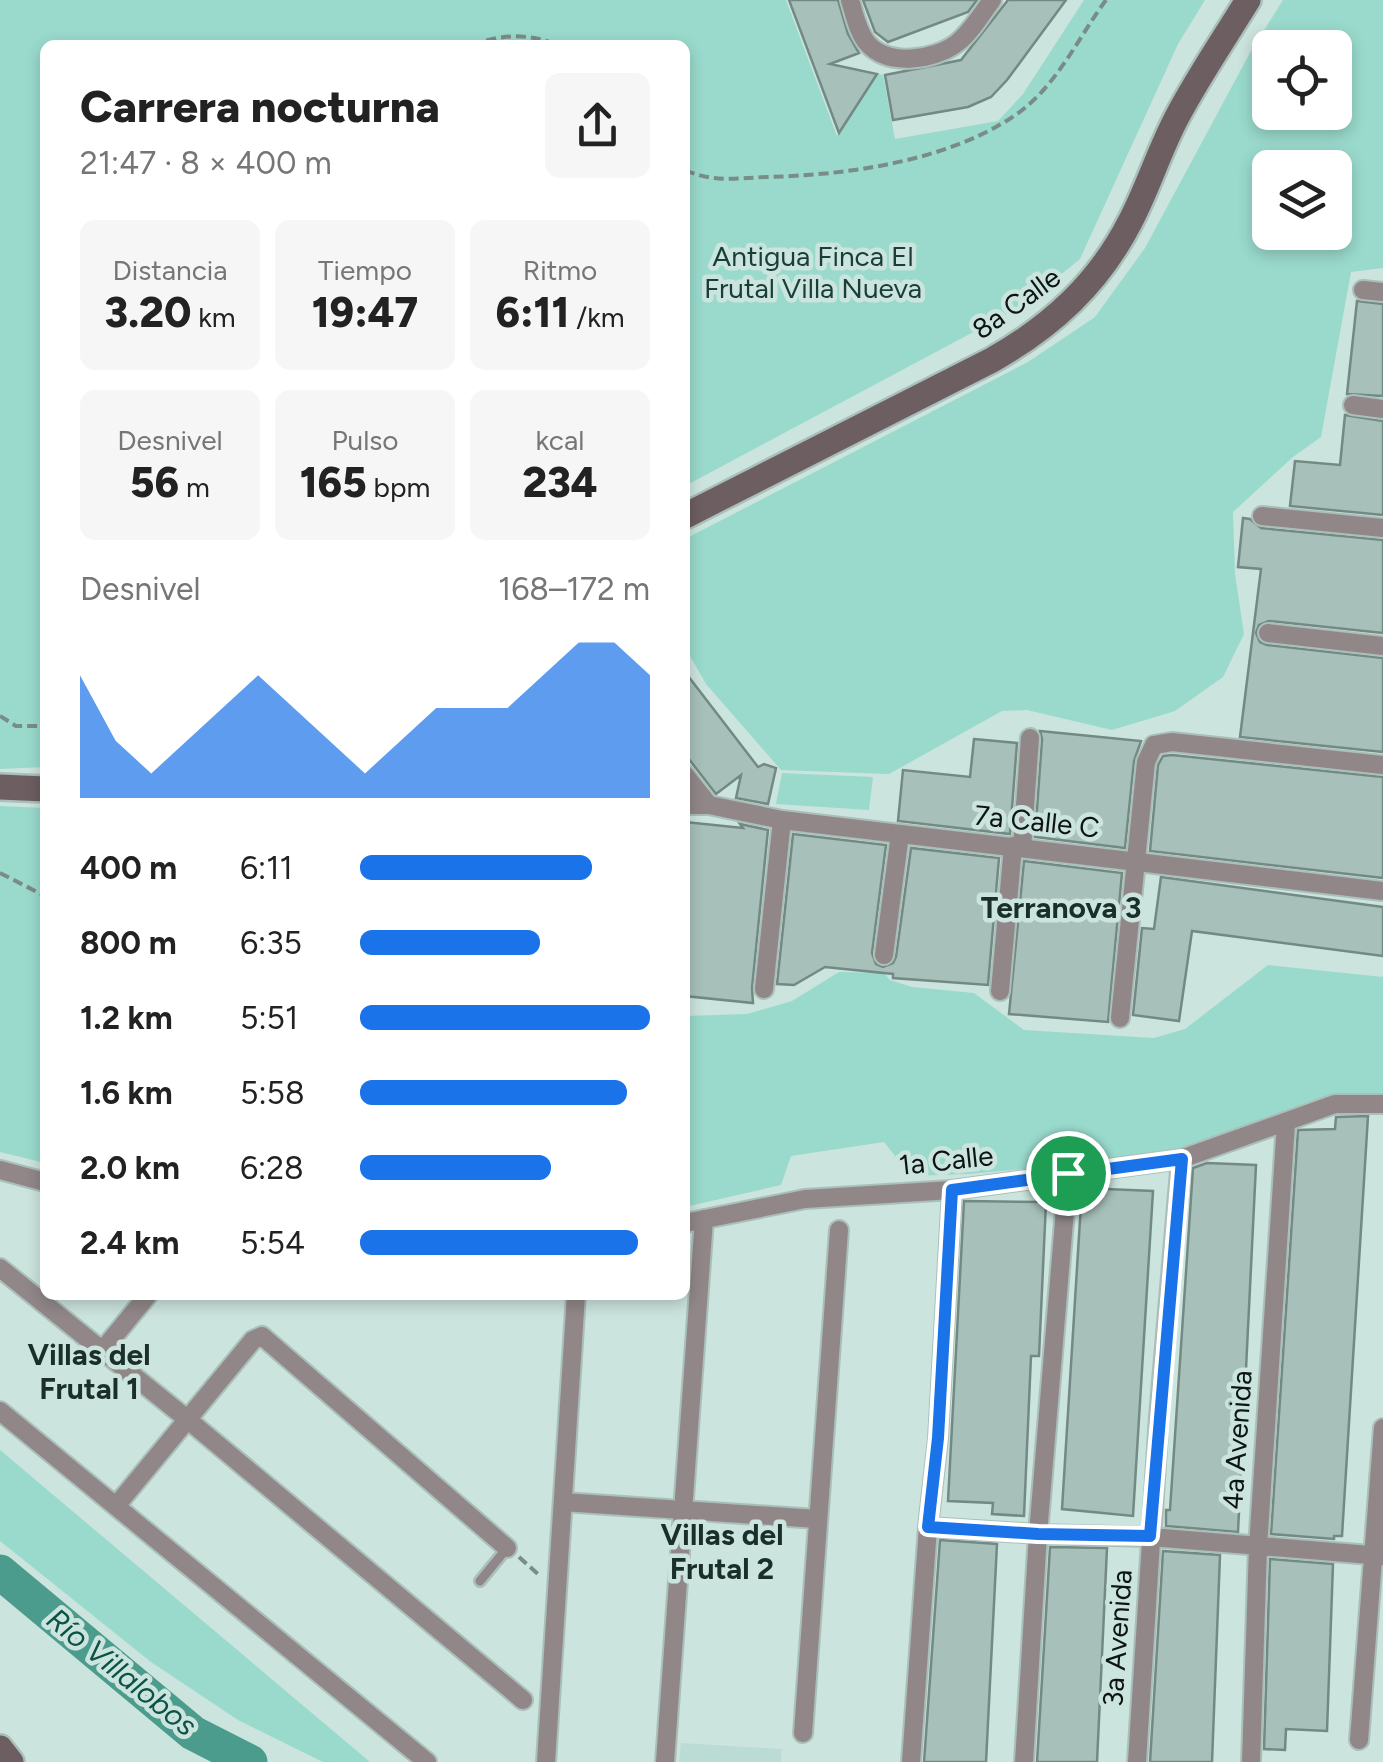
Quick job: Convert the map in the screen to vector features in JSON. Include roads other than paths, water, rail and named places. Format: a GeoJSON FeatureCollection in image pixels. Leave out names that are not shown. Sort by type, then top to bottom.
{"type":"FeatureCollection","features":[{"type":"Feature","properties":{"kind":"main road","name":"8a Calle"},"geometry":{"type":"LineString","coordinates":[[690,513],[992,360],[1070,306],[1116,248],[1177,117],[1248,0]]}},
{"type":"Feature","properties":{"kind":"main road"},"geometry":{"type":"LineString","coordinates":[[0,787],[40,789]]}},
{"type":"Feature","properties":{"kind":"main road"},"geometry":{"type":"LineString","coordinates":[[0,1748],[11,1762]]}},
{"type":"Feature","properties":{"kind":"street"},"geometry":{"type":"LineString","coordinates":[[850,0],[865,41],[892,57],[935,54],[961,39],[984,4]]}},
{"type":"Feature","properties":{"kind":"street"},"geometry":{"type":"LineString","coordinates":[[1363,290],[1383,292]]}},
{"type":"Feature","properties":{"kind":"street"},"geometry":{"type":"LineString","coordinates":[[1354,405],[1383,408]]}},
{"type":"Feature","properties":{"kind":"street"},"geometry":{"type":"LineString","coordinates":[[1262,516],[1383,528]]}},
{"type":"Feature","properties":{"kind":"street"},"geometry":{"type":"LineString","coordinates":[[1268,632],[1383,646]]}},
{"type":"Feature","properties":{"kind":"street"},"geometry":{"type":"LineString","coordinates":[[1000,991],[1030,738]]}},
{"type":"Feature","properties":{"kind":"street"},"geometry":{"type":"LineString","coordinates":[[1120,1018],[1146,762],[1154,745],[1172,742],[1383,765]]}},
{"type":"Feature","properties":{"kind":"street"},"geometry":{"type":"LineString","coordinates":[[690,781],[709,805]]}},
{"type":"Feature","properties":{"kind":"street","name":"7a Calle C"},"geometry":{"type":"LineString","coordinates":[[690,805],[709,805],[782,820],[1383,892]]}},
{"type":"Feature","properties":{"kind":"street"},"geometry":{"type":"LineString","coordinates":[[764,989],[782,820]]}},
{"type":"Feature","properties":{"kind":"street"},"geometry":{"type":"LineString","coordinates":[[884,955],[900,834]]}},
{"type":"Feature","properties":{"kind":"street","name":"1a Calle"},"geometry":{"type":"LineString","coordinates":[[694,1221],[806,1200],[952,1190],[1182,1159],[1335,1104],[1383,1104]]}},
{"type":"Feature","properties":{"kind":"street","name":"4a Avenida"},"geometry":{"type":"LineString","coordinates":[[1251,1762],[1258,1548],[1286,1123]]}},
{"type":"Feature","properties":{"kind":"street","name":"3a Avenida"},"geometry":{"type":"LineString","coordinates":[[1137,1762],[1150,1536],[1182,1159]]}},
{"type":"Feature","properties":{"kind":"street"},"geometry":{"type":"LineString","coordinates":[[0,1170],[40,1181]]}},
{"type":"Feature","properties":{"kind":"street"},"geometry":{"type":"LineString","coordinates":[[1024,1762],[1038,1534],[1068,1173]]}},
{"type":"Feature","properties":{"kind":"street"},"geometry":{"type":"LineString","coordinates":[[911,1762],[938,1438],[952,1190]]}},
{"type":"Feature","properties":{"kind":"street"},"geometry":{"type":"LineString","coordinates":[[665,1762],[685,1508],[694,1221]]}},
{"type":"Feature","properties":{"kind":"street"},"geometry":{"type":"LineString","coordinates":[[804,1733],[839,1230]]}},
{"type":"Feature","properties":{"kind":"street"},"geometry":{"type":"LineString","coordinates":[[0,1268],[523,1700]]}},
{"type":"Feature","properties":{"kind":"street"},"geometry":{"type":"LineString","coordinates":[[102,1350],[144,1300]]}},
{"type":"Feature","properties":{"kind":"street"},"geometry":{"type":"LineString","coordinates":[[546,1762],[576,1300]]}},
{"type":"Feature","properties":{"kind":"street"},"geometry":{"type":"LineString","coordinates":[[116,1506],[253,1340],[262,1336],[508,1548]]}},
{"type":"Feature","properties":{"kind":"street"},"geometry":{"type":"LineString","coordinates":[[0,1411],[427,1762]]}},
{"type":"Feature","properties":{"kind":"street"},"geometry":{"type":"LineString","coordinates":[[1359,1740],[1377,1555],[1383,1428]]}},
{"type":"Feature","properties":{"kind":"street"},"geometry":{"type":"LineString","coordinates":[[563,1502],[817,1519]]}},
{"type":"Feature","properties":{"kind":"street"},"geometry":{"type":"LineString","coordinates":[[928,1527],[1150,1536],[1377,1555]]}},
{"type":"Feature","properties":{"kind":"lane"},"geometry":{"type":"LineString","coordinates":[[480,1581],[508,1548]]}},
{"type":"Feature","properties":{"kind":"waterway","name":"Río Villalobos"},"geometry":{"type":"LineString","coordinates":[[0,1572],[193,1733],[250,1762]]}},
{"type":"Feature","properties":{"kind":"district","name":"Terranova 3"},"geometry":{"type":"Point","coordinates":[1061,907]}},
{"type":"Feature","properties":{"kind":"district","name":"Villas del Frutal 1"},"geometry":{"type":"Point","coordinates":[89,1371]}},
{"type":"Feature","properties":{"kind":"district","name":"Villas del Frutal 2"},"geometry":{"type":"Point","coordinates":[722,1551]}},
{"type":"Feature","properties":{"kind":"park label","name":"Antigua Finca El Frutal Villa Nueva"},"geometry":{"type":"Point","coordinates":[813,272]}}]}
